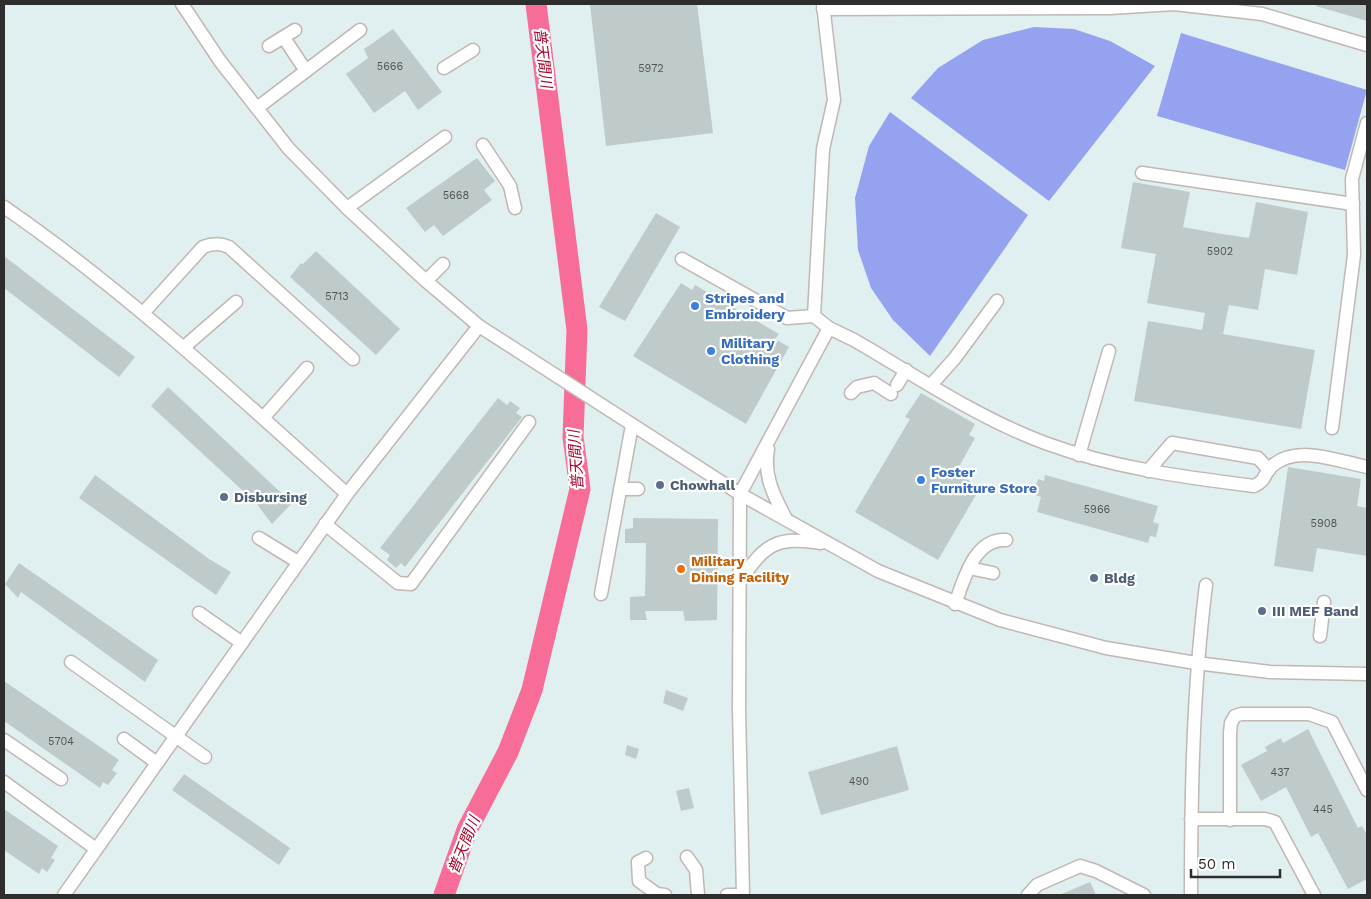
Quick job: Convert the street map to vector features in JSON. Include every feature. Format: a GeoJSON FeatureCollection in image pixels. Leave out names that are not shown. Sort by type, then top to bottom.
{"type":"FeatureCollection","features":[{"type":"Feature","properties":{"kind":"lane"},"geometry":{"type":"LineString","coordinates":[[182,4],[220,61],[289,149],[347,208],[426,281],[479,326],[740,494],[878,571],[955,604],[1000,620],[1106,648],[1196,663],[1270,672],[1367,674]]}},
{"type":"Feature","properties":{"kind":"lane"},"geometry":{"type":"LineString","coordinates":[[814,316],[823,149],[834,100],[823,6],[1110,8],[1189,5],[1262,14],[1367,45]]}},
{"type":"Feature","properties":{"kind":"lane"},"geometry":{"type":"LineString","coordinates":[[269,46],[295,30]]}},
{"type":"Feature","properties":{"kind":"lane"},"geometry":{"type":"LineString","coordinates":[[257,108],[360,30]]}},
{"type":"Feature","properties":{"kind":"lane"},"geometry":{"type":"LineString","coordinates":[[284,38],[306,70]]}},
{"type":"Feature","properties":{"kind":"lane"},"geometry":{"type":"LineString","coordinates":[[444,68],[474,50]]}},
{"type":"Feature","properties":{"kind":"lane"},"geometry":{"type":"LineString","coordinates":[[1332,428],[1354,255],[1352,179],[1367,123]]}},
{"type":"Feature","properties":{"kind":"lane"},"geometry":{"type":"LineString","coordinates":[[347,208],[445,137]]}},
{"type":"Feature","properties":{"kind":"lane"},"geometry":{"type":"LineString","coordinates":[[483,145],[510,186],[515,208]]}},
{"type":"Feature","properties":{"kind":"lane"},"geometry":{"type":"LineString","coordinates":[[1142,173],[1353,204]]}},
{"type":"Feature","properties":{"kind":"lane"},"geometry":{"type":"LineString","coordinates":[[4,207],[59,245],[144,312],[347,494]]}},
{"type":"Feature","properties":{"kind":"lane"},"geometry":{"type":"LineString","coordinates":[[144,312],[203,247],[210,244],[222,244],[229,247],[353,359]]}},
{"type":"Feature","properties":{"kind":"lane"},"geometry":{"type":"LineString","coordinates":[[682,259],[787,318],[814,316],[829,328],[1002,425],[1079,454],[1148,471],[1254,486],[1263,482],[1269,470],[1285,459],[1298,455],[1367,466]]}},
{"type":"Feature","properties":{"kind":"lane"},"geometry":{"type":"LineString","coordinates":[[426,281],[443,264]]}},
{"type":"Feature","properties":{"kind":"lane"},"geometry":{"type":"LineString","coordinates":[[931,385],[955,358],[997,301]]}},
{"type":"Feature","properties":{"kind":"lane"},"geometry":{"type":"LineString","coordinates":[[184,347],[236,302]]}},
{"type":"Feature","properties":{"kind":"lane"},"geometry":{"type":"LineString","coordinates":[[64,895],[325,524],[479,326]]}},
{"type":"Feature","properties":{"kind":"lane"},"geometry":{"type":"LineString","coordinates":[[727,895],[743,895],[740,494],[829,328]]}},
{"type":"Feature","properties":{"kind":"lane"},"geometry":{"type":"LineString","coordinates":[[1079,454],[1109,351]]}},
{"type":"Feature","properties":{"kind":"lane"},"geometry":{"type":"LineString","coordinates":[[263,418],[307,368]]}},
{"type":"Feature","properties":{"kind":"lane"},"geometry":{"type":"LineString","coordinates":[[851,393],[857,387],[874,384],[894,389],[906,370]]}},
{"type":"Feature","properties":{"kind":"lane"},"geometry":{"type":"LineString","coordinates":[[325,524],[398,583],[411,584],[529,422]]}},
{"type":"Feature","properties":{"kind":"lane"},"geometry":{"type":"LineString","coordinates":[[601,594],[632,425]]}},
{"type":"Feature","properties":{"kind":"lane"},"geometry":{"type":"LineString","coordinates":[[771,437],[766,471],[773,494],[787,520]]}},
{"type":"Feature","properties":{"kind":"lane"},"geometry":{"type":"LineString","coordinates":[[1148,471],[1172,443],[1258,458],[1269,470]]}},
{"type":"Feature","properties":{"kind":"lane"},"geometry":{"type":"LineString","coordinates":[[620,489],[638,489]]}},
{"type":"Feature","properties":{"kind":"lane"},"geometry":{"type":"LineString","coordinates":[[259,538],[298,562]]}},
{"type":"Feature","properties":{"kind":"lane"},"geometry":{"type":"LineString","coordinates":[[740,581],[755,559],[780,542],[798,540],[831,545]]}},
{"type":"Feature","properties":{"kind":"lane"},"geometry":{"type":"LineString","coordinates":[[955,604],[969,568],[985,546],[999,540],[1006,540]]}},
{"type":"Feature","properties":{"kind":"lane"},"geometry":{"type":"LineString","coordinates":[[969,568],[993,573]]}},
{"type":"Feature","properties":{"kind":"lane"},"geometry":{"type":"LineString","coordinates":[[1191,895],[1191,819],[1196,663],[1206,585]]}},
{"type":"Feature","properties":{"kind":"lane"},"geometry":{"type":"LineString","coordinates":[[1320,636],[1324,602]]}},
{"type":"Feature","properties":{"kind":"lane"},"geometry":{"type":"LineString","coordinates":[[198,612],[242,643]]}},
{"type":"Feature","properties":{"kind":"lane"},"geometry":{"type":"LineString","coordinates":[[71,662],[205,757]]}},
{"type":"Feature","properties":{"kind":"lane"},"geometry":{"type":"LineString","coordinates":[[1230,820],[1230,733],[1235,716],[1241,714],[1310,714],[1332,722],[1367,790]]}},
{"type":"Feature","properties":{"kind":"lane"},"geometry":{"type":"LineString","coordinates":[[124,739],[157,763]]}},
{"type":"Feature","properties":{"kind":"lane"},"geometry":{"type":"LineString","coordinates":[[4,740],[61,780]]}},
{"type":"Feature","properties":{"kind":"lane"},"geometry":{"type":"LineString","coordinates":[[4,782],[96,849]]}},
{"type":"Feature","properties":{"kind":"lane"},"geometry":{"type":"LineString","coordinates":[[1191,819],[1265,819],[1275,822],[1314,895]]}},
{"type":"Feature","properties":{"kind":"lane"},"geometry":{"type":"LineString","coordinates":[[687,857],[696,870],[698,895]]}},
{"type":"Feature","properties":{"kind":"lane"},"geometry":{"type":"LineString","coordinates":[[646,858],[638,862],[639,881],[657,894],[665,895]]}},
{"type":"Feature","properties":{"kind":"lane"},"geometry":{"type":"LineString","coordinates":[[1028,895],[1037,885],[1080,866],[1096,871],[1144,895]]}},
{"type":"Feature","properties":{"kind":"shaded area"},"geometry":{"type":"Polygon","coordinates":[[[1034,27],[1074,29],[1110,41],[1155,66],[1049,201],[911,98],[938,68],[983,40],[1034,27]]]}},
{"type":"Feature","properties":{"kind":"shaded area"},"geometry":{"type":"Polygon","coordinates":[[[1181,33],[1367,90],[1345,170],[1157,116],[1181,33]]]}},
{"type":"Feature","properties":{"kind":"shaded area"},"geometry":{"type":"Polygon","coordinates":[[[890,112],[1028,215],[930,356],[893,320],[871,288],[858,250],[855,198],[869,146],[890,112]]]}},
{"type":"Feature","properties":{"kind":"building"},"geometry":{"type":"Polygon","coordinates":[[[590,4],[697,4],[713,133],[606,146],[590,4]]]}},
{"type":"Feature","properties":{"kind":"building"},"geometry":{"type":"Polygon","coordinates":[[[1317,4],[1367,4],[1367,21],[1316,6],[1317,4]]]}},
{"type":"Feature","properties":{"kind":"building"},"geometry":{"type":"Polygon","coordinates":[[[393,29],[442,92],[418,110],[405,91],[374,113],[346,74],[368,58],[364,49],[393,29]]]}},
{"type":"Feature","properties":{"kind":"building"},"geometry":{"type":"Polygon","coordinates":[[[477,158],[495,181],[484,190],[492,200],[443,236],[434,225],[425,232],[406,208],[477,158]]]}},
{"type":"Feature","properties":{"kind":"building"},"geometry":{"type":"Polygon","coordinates":[[[1133,182],[1190,192],[1183,227],[1216,233],[1249,238],[1256,202],[1308,212],[1297,275],[1265,269],[1258,310],[1229,305],[1223,334],[1315,350],[1301,429],[1134,401],[1148,321],[1202,330],[1205,313],[1147,303],[1156,254],[1121,248],[1133,182]]]}},
{"type":"Feature","properties":{"kind":"building"},"geometry":{"type":"Polygon","coordinates":[[[656,213],[680,227],[625,321],[599,307],[656,213]]]}},
{"type":"Feature","properties":{"kind":"building"},"geometry":{"type":"Polygon","coordinates":[[[316,251],[400,329],[376,355],[290,277],[301,263],[303,264],[316,251]]]}},
{"type":"Feature","properties":{"kind":"building"},"geometry":{"type":"Polygon","coordinates":[[[4,256],[135,357],[119,377],[4,288],[4,256]]]}},
{"type":"Feature","properties":{"kind":"building","name":"Military Clothing"},"geometry":{"type":"Polygon","coordinates":[[[681,283],[692,290],[695,285],[779,334],[775,339],[789,347],[746,424],[633,356],[681,283]]]}},
{"type":"Feature","properties":{"kind":"building"},"geometry":{"type":"Polygon","coordinates":[[[168,387],[292,503],[272,524],[256,503],[151,406],[168,387]]]}},
{"type":"Feature","properties":{"kind":"building","name":"Foster Furniture Store"},"geometry":{"type":"Polygon","coordinates":[[[921,393],[975,424],[969,435],[975,438],[956,472],[980,488],[938,560],[855,512],[910,419],[905,417],[921,393]]]}},
{"type":"Feature","properties":{"kind":"building"},"geometry":{"type":"Polygon","coordinates":[[[498,398],[507,405],[510,401],[520,408],[516,413],[522,417],[405,567],[401,563],[396,568],[387,560],[390,555],[380,548],[498,398]]]}},
{"type":"Feature","properties":{"kind":"building"},"geometry":{"type":"Polygon","coordinates":[[[1288,467],[1361,479],[1357,506],[1367,508],[1367,556],[1317,548],[1313,572],[1274,566],[1288,467]]]}},
{"type":"Feature","properties":{"kind":"building"},"geometry":{"type":"Polygon","coordinates":[[[95,475],[209,559],[231,572],[216,595],[79,498],[95,475]]]}},
{"type":"Feature","properties":{"kind":"building"},"geometry":{"type":"Polygon","coordinates":[[[1045,475],[1158,506],[1153,522],[1159,524],[1156,537],[1150,536],[1148,543],[1037,512],[1041,497],[1033,494],[1038,479],[1044,481],[1045,475]]]}},
{"type":"Feature","properties":{"kind":"building","name":"Military Dining Facility"},"geometry":{"type":"Polygon","coordinates":[[[633,518],[718,519],[717,620],[685,621],[683,611],[645,611],[647,620],[630,620],[630,597],[645,596],[646,543],[625,543],[625,529],[633,528],[633,518]]]}},
{"type":"Feature","properties":{"kind":"building"},"geometry":{"type":"Polygon","coordinates":[[[19,563],[158,660],[145,682],[21,592],[18,598],[5,584],[19,563]]]}},
{"type":"Feature","properties":{"kind":"building"},"geometry":{"type":"Polygon","coordinates":[[[4,681],[119,760],[112,770],[117,773],[108,785],[103,782],[100,788],[4,721],[4,681]]]}},
{"type":"Feature","properties":{"kind":"building"},"geometry":{"type":"Polygon","coordinates":[[[666,690],[688,698],[683,711],[663,703],[666,690]]]}},
{"type":"Feature","properties":{"kind":"building"},"geometry":{"type":"Polygon","coordinates":[[[1308,729],[1358,828],[1362,826],[1367,835],[1367,879],[1348,889],[1318,833],[1311,837],[1286,787],[1261,801],[1241,765],[1267,751],[1265,747],[1281,738],[1283,743],[1308,729]]]}},
{"type":"Feature","properties":{"kind":"building"},"geometry":{"type":"Polygon","coordinates":[[[627,745],[639,749],[636,759],[625,755],[627,745]]]}},
{"type":"Feature","properties":{"kind":"building"},"geometry":{"type":"Polygon","coordinates":[[[897,746],[909,790],[821,815],[808,772],[897,746]]]}},
{"type":"Feature","properties":{"kind":"building"},"geometry":{"type":"Polygon","coordinates":[[[184,774],[290,848],[279,865],[172,790],[184,774]]]}},
{"type":"Feature","properties":{"kind":"building"},"geometry":{"type":"Polygon","coordinates":[[[689,788],[694,808],[681,811],[676,791],[689,788]]]}},
{"type":"Feature","properties":{"kind":"building"},"geometry":{"type":"Polygon","coordinates":[[[4,809],[58,846],[51,858],[55,860],[47,872],[42,868],[39,874],[4,850],[4,809]]]}},
{"type":"Feature","properties":{"kind":"building"},"geometry":{"type":"Polygon","coordinates":[[[1090,882],[1096,895],[1059,895],[1090,882]]]}},
{"type":"Feature","properties":{"kind":"waterway","name":"普天間川"},"geometry":{"type":"LineString","coordinates":[[444,895],[467,830],[508,752],[532,690],[580,489],[573,437],[577,330],[536,4]]}},
{"type":"Feature","properties":{"kind":"place","name":"Stripes and Embroidery"},"geometry":{"type":"Point","coordinates":[695,306]}},
{"type":"Feature","properties":{"kind":"place","name":"Military Clothing"},"geometry":{"type":"Point","coordinates":[711,351]}},
{"type":"Feature","properties":{"kind":"place","name":"Foster Furniture Store"},"geometry":{"type":"Point","coordinates":[921,480]}},
{"type":"Feature","properties":{"kind":"place","name":"Chowhall"},"geometry":{"type":"Point","coordinates":[660,485]}},
{"type":"Feature","properties":{"kind":"place","name":"Disbursing"},"geometry":{"type":"Point","coordinates":[224,497]}},
{"type":"Feature","properties":{"kind":"place","name":"Military Dining Facility"},"geometry":{"type":"Point","coordinates":[681,569]}},
{"type":"Feature","properties":{"kind":"place","name":"Bldg"},"geometry":{"type":"Point","coordinates":[1094,578]}},
{"type":"Feature","properties":{"kind":"place","name":"III MEF Band"},"geometry":{"type":"Point","coordinates":[1262,611]}}]}
